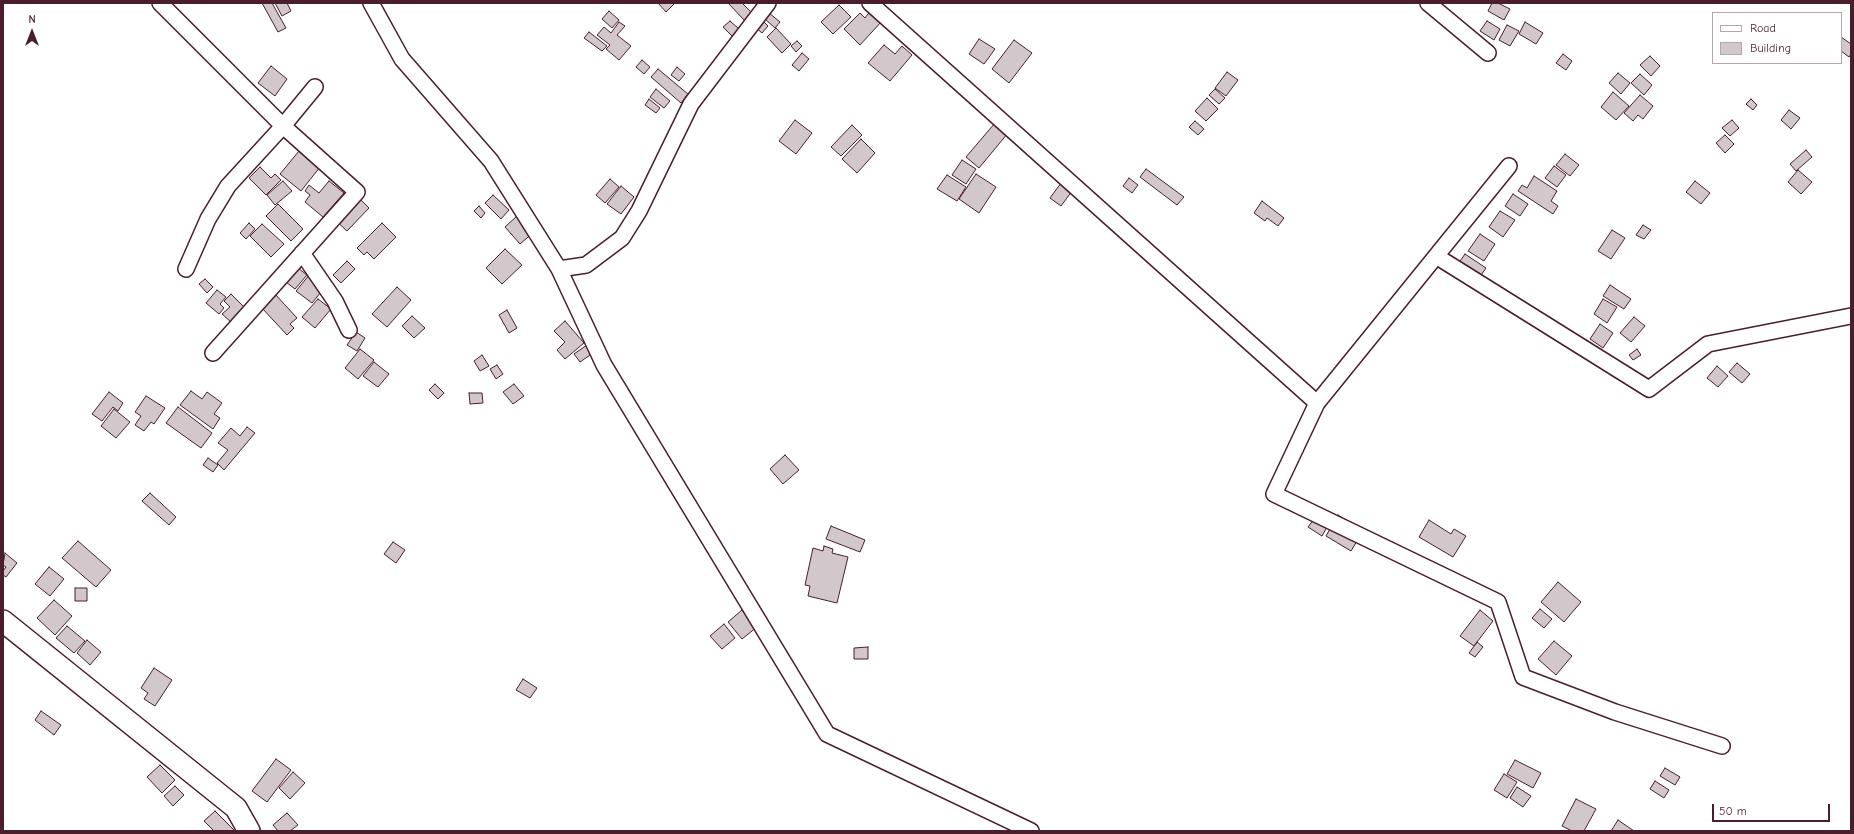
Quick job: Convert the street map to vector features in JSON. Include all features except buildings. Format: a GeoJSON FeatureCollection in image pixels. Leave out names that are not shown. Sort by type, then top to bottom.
{"type":"FeatureCollection","features":[{"type":"Feature","properties":{"kind":"street"},"geometry":{"type":"LineString","coordinates":[[160,3],[283,126],[357,192],[213,353]]}},
{"type":"Feature","properties":{"kind":"street"},"geometry":{"type":"LineString","coordinates":[[371,3],[402,59],[491,161],[559,269],[604,365],[827,734],[1031,831]]}},
{"type":"Feature","properties":{"kind":"street"},"geometry":{"type":"LineString","coordinates":[[559,269],[586,265],[622,238],[639,211],[690,104],[768,3]]}},
{"type":"Feature","properties":{"kind":"street"},"geometry":{"type":"LineString","coordinates":[[870,3],[1317,403]]}},
{"type":"Feature","properties":{"kind":"street"},"geometry":{"type":"LineString","coordinates":[[1428,3],[1488,53]]}},
{"type":"Feature","properties":{"kind":"street"},"geometry":{"type":"LineString","coordinates":[[186,269],[208,219],[228,186],[283,126],[315,87]]}},
{"type":"Feature","properties":{"kind":"street"},"geometry":{"type":"LineString","coordinates":[[1509,166],[1317,403],[1274,494],[1498,602],[1523,677],[1615,712],[1722,746]]}},
{"type":"Feature","properties":{"kind":"street"},"geometry":{"type":"LineString","coordinates":[[302,253],[335,301],[349,330]]}},
{"type":"Feature","properties":{"kind":"street"},"geometry":{"type":"LineString","coordinates":[[1436,256],[1649,389],[1708,344],[1851,316]]}},
{"type":"Feature","properties":{"kind":"street"},"geometry":{"type":"LineString","coordinates":[[3,621],[236,808],[249,831]]}}]}
